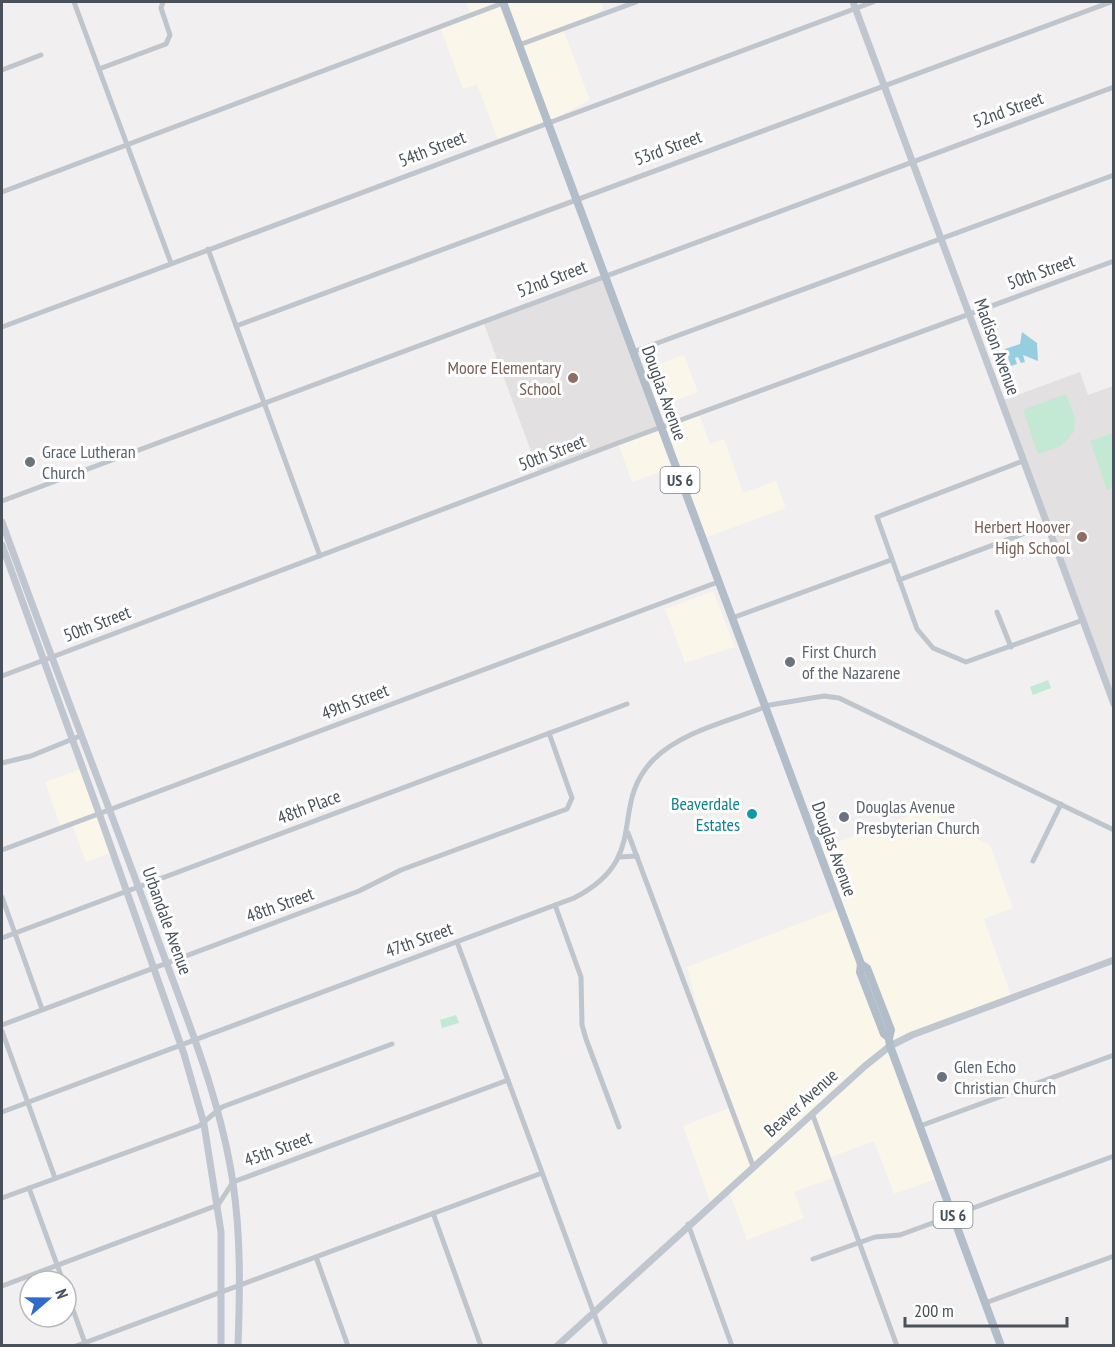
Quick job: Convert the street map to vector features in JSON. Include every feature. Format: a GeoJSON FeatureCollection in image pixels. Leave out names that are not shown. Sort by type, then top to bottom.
{"type":"FeatureCollection","features":[{"type":"Feature","properties":{"kind":"main road","name":"Douglas Avenue"},"geometry":{"type":"LineString","coordinates":[[503,2],[861,964],[862,978],[884,1034],[890,1042],[1000,1346]]}},
{"type":"Feature","properties":{"kind":"street"},"geometry":{"type":"LineString","coordinates":[[74,2],[171,263]]}},
{"type":"Feature","properties":{"kind":"street"},"geometry":{"type":"LineString","coordinates":[[99,69],[166,44],[170,35],[161,8],[163,2]]}},
{"type":"Feature","properties":{"kind":"street"},"geometry":{"type":"LineString","coordinates":[[2,192],[503,2]]}},
{"type":"Feature","properties":{"kind":"street"},"geometry":{"type":"LineString","coordinates":[[519,45],[636,2]]}},
{"type":"Feature","properties":{"kind":"street","name":"54th Street"},"geometry":{"type":"LineString","coordinates":[[2,327],[854,5],[873,2]]}},
{"type":"Feature","properties":{"kind":"street","name":"53rd Street"},"geometry":{"type":"LineString","coordinates":[[236,326],[576,198],[1111,2]]}},
{"type":"Feature","properties":{"kind":"street","name":"Madison Avenue"},"geometry":{"type":"LineString","coordinates":[[854,5],[1113,699]]}},
{"type":"Feature","properties":{"kind":"street"},"geometry":{"type":"LineString","coordinates":[[2,70],[41,55]]}},
{"type":"Feature","properties":{"kind":"street","name":"52nd Street"},"geometry":{"type":"LineString","coordinates":[[2,501],[1113,87]]}},
{"type":"Feature","properties":{"kind":"street"},"geometry":{"type":"LineString","coordinates":[[633,352],[1113,175]]}},
{"type":"Feature","properties":{"kind":"street"},"geometry":{"type":"LineString","coordinates":[[208,249],[320,556]]}},
{"type":"Feature","properties":{"kind":"street","name":"50th Street"},"geometry":{"type":"LineString","coordinates":[[2,676],[1113,261]]}},
{"type":"Feature","properties":{"kind":"street"},"geometry":{"type":"LineString","coordinates":[[1023,460],[881,513],[877,517],[917,630],[933,648],[966,662],[1083,620]]}},
{"type":"Feature","properties":{"kind":"street","name":"Urbandale Avenue"},"geometry":{"type":"LineString","coordinates":[[2,522],[6,554]]}},
{"type":"Feature","properties":{"kind":"street"},"geometry":{"type":"LineString","coordinates":[[899,580],[1047,525]]}},
{"type":"Feature","properties":{"kind":"street","name":"Urbandale Avenue"},"geometry":{"type":"LineString","coordinates":[[2,545],[76,738],[124,891],[180,1045],[204,1122],[218,1205],[223,1291],[222,1346]]}},
{"type":"Feature","properties":{"kind":"street"},"geometry":{"type":"LineString","coordinates":[[732,618],[891,560]]}},
{"type":"Feature","properties":{"kind":"street","name":"49th Street"},"geometry":{"type":"LineString","coordinates":[[2,850],[718,582]]}},
{"type":"Feature","properties":{"kind":"street"},"geometry":{"type":"LineString","coordinates":[[997,612],[1011,647]]}},
{"type":"Feature","properties":{"kind":"street","name":"47th Street"},"geometry":{"type":"LineString","coordinates":[[2,1112],[590,890],[604,878],[619,857],[628,831],[633,793],[652,761],[674,743],[764,706],[824,696],[839,698],[1113,830]]}},
{"type":"Feature","properties":{"kind":"street","name":"48th Place"},"geometry":{"type":"LineString","coordinates":[[2,938],[627,704]]}},
{"type":"Feature","properties":{"kind":"street","name":"48th Street"},"geometry":{"type":"LineString","coordinates":[[2,1025],[359,891],[401,870],[567,809],[572,798],[549,733]]}},
{"type":"Feature","properties":{"kind":"street"},"geometry":{"type":"LineString","coordinates":[[2,763],[31,756],[76,738]]}},
{"type":"Feature","properties":{"kind":"street","name":"Urbandale Avenue"},"geometry":{"type":"LineString","coordinates":[[76,738],[110,809],[195,1040],[218,1111],[232,1182],[240,1285],[238,1346]]}},
{"type":"Feature","properties":{"kind":"street"},"geometry":{"type":"LineString","coordinates":[[1033,861],[1061,804]]}},
{"type":"Feature","properties":{"kind":"street"},"geometry":{"type":"LineString","coordinates":[[628,831],[753,1166]]}},
{"type":"Feature","properties":{"kind":"street"},"geometry":{"type":"LineString","coordinates":[[619,857],[637,856]]}},
{"type":"Feature","properties":{"kind":"street"},"geometry":{"type":"LineString","coordinates":[[2,897],[42,1009]]}},
{"type":"Feature","properties":{"kind":"street"},"geometry":{"type":"LineString","coordinates":[[555,905],[581,977],[582,1025],[586,1039],[619,1127]]}},
{"type":"Feature","properties":{"kind":"street"},"geometry":{"type":"LineString","coordinates":[[457,942],[606,1346]]}},
{"type":"Feature","properties":{"kind":"street","name":"Beaver Avenue"},"geometry":{"type":"LineString","coordinates":[[557,1346],[890,1042],[1113,960]]}},
{"type":"Feature","properties":{"kind":"street"},"geometry":{"type":"LineString","coordinates":[[2,1031],[55,1178]]}},
{"type":"Feature","properties":{"kind":"street"},"geometry":{"type":"LineString","coordinates":[[2,1198],[204,1122],[218,1111],[392,1044]]}},
{"type":"Feature","properties":{"kind":"street"},"geometry":{"type":"LineString","coordinates":[[920,1126],[1113,1055]]}},
{"type":"Feature","properties":{"kind":"street","name":"45th Street"},"geometry":{"type":"LineString","coordinates":[[218,1205],[232,1182],[508,1080]]}},
{"type":"Feature","properties":{"kind":"street"},"geometry":{"type":"LineString","coordinates":[[812,1113],[897,1346]]}},
{"type":"Feature","properties":{"kind":"street"},"geometry":{"type":"LineString","coordinates":[[813,1259],[875,1237],[900,1235],[1113,1156]]}},
{"type":"Feature","properties":{"kind":"street"},"geometry":{"type":"LineString","coordinates":[[76,1346],[542,1173]]}},
{"type":"Feature","properties":{"kind":"street"},"geometry":{"type":"LineString","coordinates":[[29,1188],[58,1269]]}},
{"type":"Feature","properties":{"kind":"street"},"geometry":{"type":"LineString","coordinates":[[2,1286],[218,1205]]}},
{"type":"Feature","properties":{"kind":"street"},"geometry":{"type":"LineString","coordinates":[[433,1213],[481,1346]]}},
{"type":"Feature","properties":{"kind":"street"},"geometry":{"type":"LineString","coordinates":[[688,1224],[732,1346]]}},
{"type":"Feature","properties":{"kind":"street"},"geometry":{"type":"LineString","coordinates":[[985,1303],[1113,1256]]}},
{"type":"Feature","properties":{"kind":"street"},"geometry":{"type":"LineString","coordinates":[[316,1257],[348,1346]]}},
{"type":"Feature","properties":{"kind":"street"},"geometry":{"type":"LineString","coordinates":[[78,1322],[86,1344]]}},
{"type":"Feature","properties":{"kind":"shaded area"},"geometry":{"type":"Polygon","coordinates":[[[466,2],[601,2],[603,8],[592,18],[563,29],[590,100],[548,122],[498,140],[477,84],[463,89],[440,27],[471,15],[466,2]]]}},
{"type":"Feature","properties":{"kind":"shaded area","name":"Moore Elementary School"},"geometry":{"type":"Polygon","coordinates":[[[604,275],[661,428],[539,473],[483,321],[604,275]]]}},
{"type":"Feature","properties":{"kind":"shaded area"},"geometry":{"type":"Polygon","coordinates":[[[684,355],[698,392],[654,409],[640,371],[684,355]]]}},
{"type":"Feature","properties":{"kind":"shaded area","name":"Herbert Hoover High School"},"geometry":{"type":"Polygon","coordinates":[[[1080,372],[1088,395],[1113,386],[1113,696],[1001,401],[1080,372]]]}},
{"type":"Feature","properties":{"kind":"shaded area"},"geometry":{"type":"Polygon","coordinates":[[[699,414],[710,444],[724,439],[743,493],[776,481],[786,508],[702,539],[675,467],[632,482],[618,443],[699,414]]]}},
{"type":"Feature","properties":{"kind":"shaded area"},"geometry":{"type":"Polygon","coordinates":[[[713,591],[735,647],[685,663],[665,609],[713,591]]]}},
{"type":"Feature","properties":{"kind":"shaded area"},"geometry":{"type":"Polygon","coordinates":[[[83,768],[112,852],[86,862],[72,824],[61,828],[45,782],[83,768]]]}},
{"type":"Feature","properties":{"kind":"shaded area"},"geometry":{"type":"Polygon","coordinates":[[[937,806],[942,809],[939,818],[990,845],[1013,908],[984,919],[1012,998],[890,1046],[939,1178],[894,1194],[874,1141],[829,1158],[835,1177],[794,1192],[804,1218],[747,1240],[728,1189],[711,1204],[683,1126],[731,1107],[705,1039],[687,967],[839,908],[818,849],[937,806]]]}},
{"type":"Feature","properties":{"kind":"green space"},"geometry":{"type":"Polygon","coordinates":[[[1066,394],[1075,418],[1074,432],[1061,446],[1038,454],[1024,413],[1025,409],[1066,394]]]}},
{"type":"Feature","properties":{"kind":"green space"},"geometry":{"type":"Polygon","coordinates":[[[1113,433],[1113,487],[1107,490],[1090,441],[1113,433]]]}},
{"type":"Feature","properties":{"kind":"green space"},"geometry":{"type":"Polygon","coordinates":[[[1048,680],[1051,688],[1033,695],[1030,687],[1048,680]]]}},
{"type":"Feature","properties":{"kind":"green space"},"geometry":{"type":"Polygon","coordinates":[[[456,1015],[459,1023],[442,1028],[440,1020],[456,1015]]]}},
{"type":"Feature","properties":{"kind":"water"},"geometry":{"type":"Polygon","coordinates":[[[1022,332],[1037,343],[1038,361],[1023,355],[1025,362],[1021,363],[1018,357],[1015,358],[1017,364],[1011,366],[1005,349],[1020,344],[1022,332]]]}},
{"type":"Feature","properties":{"kind":"place","name":"Moore Elementary School"},"geometry":{"type":"Point","coordinates":[573,378]}},
{"type":"Feature","properties":{"kind":"place","name":"Grace Lutheran Church"},"geometry":{"type":"Point","coordinates":[30,462]}},
{"type":"Feature","properties":{"kind":"place","name":"Herbert Hoover High School"},"geometry":{"type":"Point","coordinates":[1082,537]}},
{"type":"Feature","properties":{"kind":"place","name":"First Church of the Nazarene"},"geometry":{"type":"Point","coordinates":[790,662]}},
{"type":"Feature","properties":{"kind":"place","name":"Beaverdale Estates"},"geometry":{"type":"Point","coordinates":[752,814]}},
{"type":"Feature","properties":{"kind":"place","name":"Douglas Avenue Presbyterian Church"},"geometry":{"type":"Point","coordinates":[844,817]}},
{"type":"Feature","properties":{"kind":"place","name":"Glen Echo Christian Church"},"geometry":{"type":"Point","coordinates":[942,1077]}}]}
